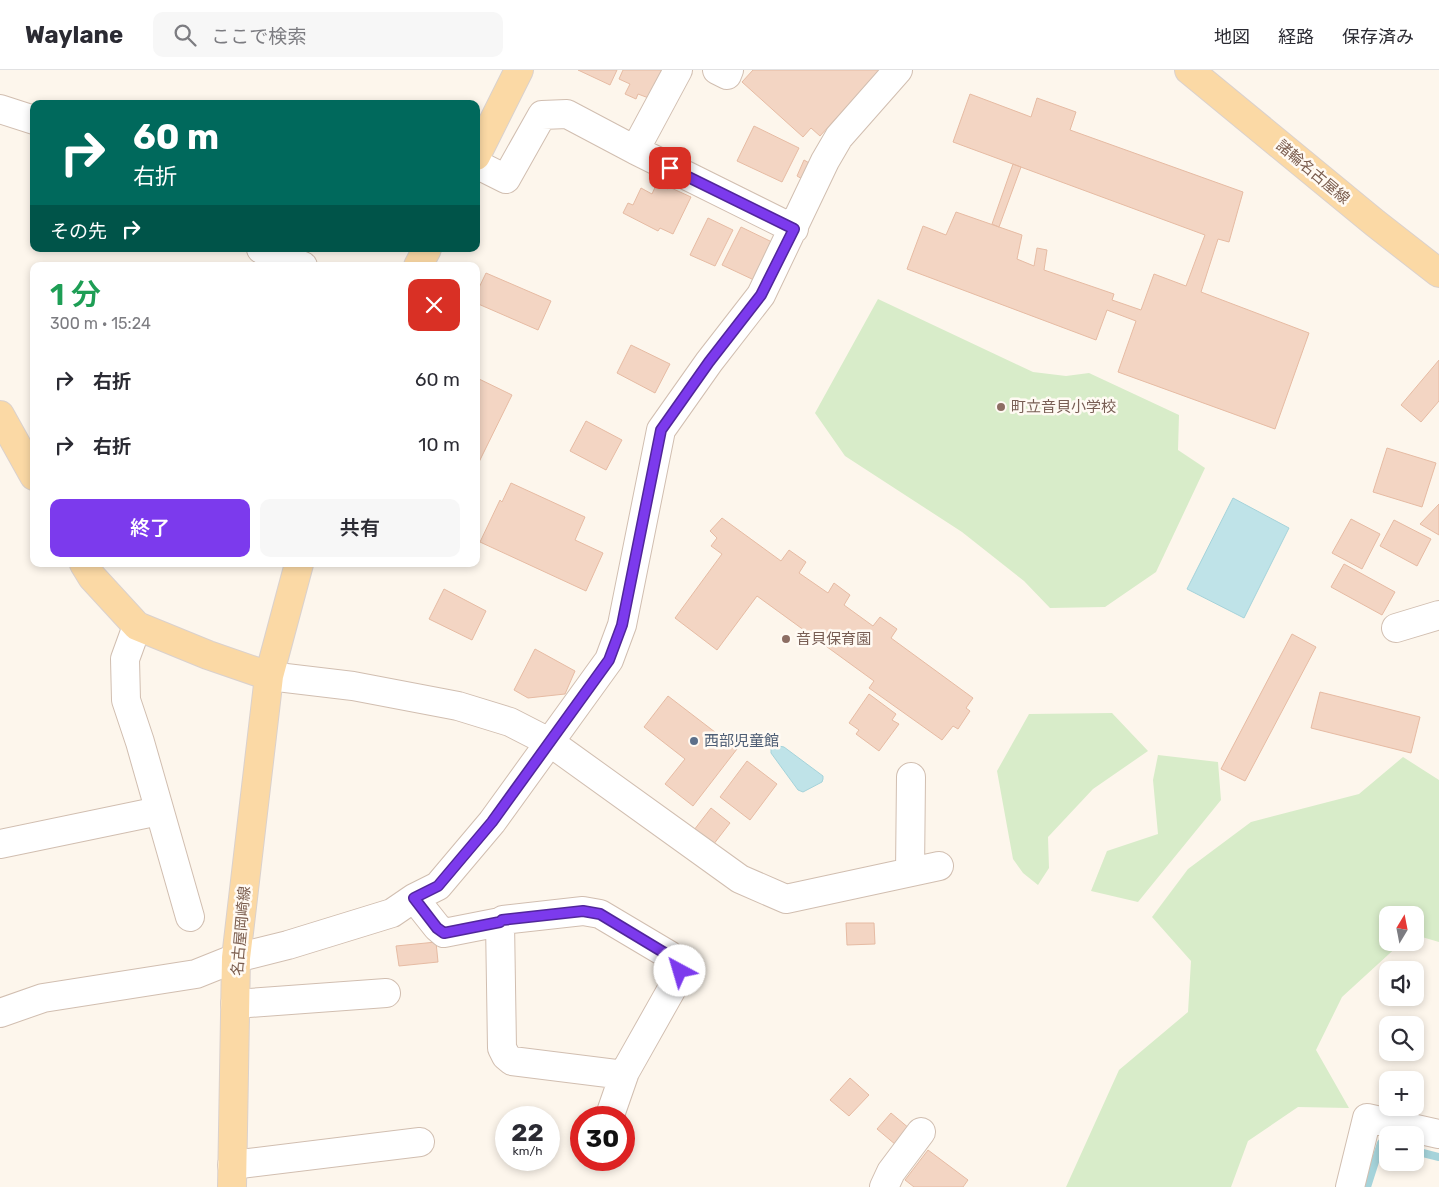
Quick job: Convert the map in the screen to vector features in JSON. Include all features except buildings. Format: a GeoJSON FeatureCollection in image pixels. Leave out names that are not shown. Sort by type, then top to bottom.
{"type":"FeatureCollection","features":[{"type":"Feature","properties":{"kind":"main road"},"geometry":{"type":"LineString","coordinates":[[480,148],[518,70]]}},
{"type":"Feature","properties":{"kind":"main road","name":"諸輪名古屋線"},"geometry":{"type":"LineString","coordinates":[[1197,72],[1375,223],[1439,273]]}},
{"type":"Feature","properties":{"kind":"main road"},"geometry":{"type":"LineString","coordinates":[[0,415],[30,469]]}},
{"type":"Feature","properties":{"kind":"main road"},"geometry":{"type":"LineString","coordinates":[[86,567],[92,578],[137,626],[208,655],[269,676]]}},
{"type":"Feature","properties":{"kind":"main road","name":"名古屋岡崎線"},"geometry":{"type":"LineString","coordinates":[[232,1176],[236,958],[269,676],[298,567]]}},
{"type":"Feature","properties":{"kind":"street"},"geometry":{"type":"LineString","coordinates":[[635,150],[678,70]]}},
{"type":"Feature","properties":{"kind":"street"},"geometry":{"type":"LineString","coordinates":[[717,70],[727,75],[729,70]]}},
{"type":"Feature","properties":{"kind":"street"},"geometry":{"type":"LineString","coordinates":[[0,1013],[43,998],[196,974],[236,958],[392,913],[414,898],[438,886],[492,822],[551,743],[609,660],[622,625],[661,430],[709,362],[761,295],[825,161],[839,137],[898,70]]}},
{"type":"Feature","properties":{"kind":"street"},"geometry":{"type":"LineString","coordinates":[[0,109],[30,119]]}},
{"type":"Feature","properties":{"kind":"street"},"geometry":{"type":"LineString","coordinates":[[480,166],[506,179],[542,115],[567,114],[794,229]]}},
{"type":"Feature","properties":{"kind":"street"},"geometry":{"type":"LineString","coordinates":[[268,252],[293,262]]}},
{"type":"Feature","properties":{"kind":"street"},"geometry":{"type":"LineString","coordinates":[[1396,628],[1439,615]]}},
{"type":"Feature","properties":{"kind":"street"},"geometry":{"type":"LineString","coordinates":[[137,626],[125,659],[126,700],[140,742],[190,917]]}},
{"type":"Feature","properties":{"kind":"street"},"geometry":{"type":"LineString","coordinates":[[269,676],[353,686],[458,706],[510,722],[551,743],[740,879],[786,899],[939,866]]}},
{"type":"Feature","properties":{"kind":"street"},"geometry":{"type":"LineString","coordinates":[[910,872],[911,777]]}},
{"type":"Feature","properties":{"kind":"street"},"geometry":{"type":"LineString","coordinates":[[0,844],[159,811]]}},
{"type":"Feature","properties":{"kind":"street"},"geometry":{"type":"LineString","coordinates":[[414,898],[437,928],[444,933],[500,922],[502,920],[583,911],[600,914],[668,955],[678,964],[680,971],[678,978],[624,1075],[613,1106]]}},
{"type":"Feature","properties":{"kind":"street"},"geometry":{"type":"LineString","coordinates":[[500,922],[502,1048],[506,1056],[512,1061],[624,1075]]}},
{"type":"Feature","properties":{"kind":"street"},"geometry":{"type":"LineString","coordinates":[[235,1004],[386,993]]}},
{"type":"Feature","properties":{"kind":"street"},"geometry":{"type":"LineString","coordinates":[[1350,1187],[1367,1118],[1439,1134]]}},
{"type":"Feature","properties":{"kind":"street"},"geometry":{"type":"LineString","coordinates":[[884,1187],[891,1172],[921,1132]]}},
{"type":"Feature","properties":{"kind":"street"},"geometry":{"type":"LineString","coordinates":[[232,1176],[420,1142]]}},
{"type":"Feature","properties":{"kind":"green space"},"geometry":{"type":"Polygon","coordinates":[[[878,299],[1033,372],[1066,376],[1089,373],[1179,415],[1178,450],[1205,468],[1156,572],[1105,607],[1050,608],[1024,581],[962,532],[845,456],[815,413],[878,299]]]}},
{"type":"Feature","properties":{"kind":"green space"},"geometry":{"type":"Polygon","coordinates":[[[1112,713],[1148,751],[1093,789],[1048,837],[1049,868],[1038,885],[1023,873],[1013,859],[997,771],[1029,714],[1112,713]]]}},
{"type":"Feature","properties":{"kind":"green space"},"geometry":{"type":"Polygon","coordinates":[[[1158,755],[1218,762],[1221,800],[1138,902],[1091,891],[1107,851],[1158,834],[1153,780],[1158,755]]]}},
{"type":"Feature","properties":{"kind":"green space"},"geometry":{"type":"Polygon","coordinates":[[[1403,757],[1439,780],[1439,942],[1424,938],[1424,906],[1379,906],[1379,951],[1392,951],[1379,961],[1379,963],[1342,997],[1316,1050],[1349,1108],[1298,1107],[1248,1141],[1231,1187],[1066,1187],[1119,1070],[1188,1012],[1191,961],[1152,917],[1188,869],[1251,822],[1359,794],[1403,757]]]}},
{"type":"Feature","properties":{"kind":"water"},"geometry":{"type":"Polygon","coordinates":[[[1233,498],[1289,528],[1244,618],[1187,589],[1233,498]]]}},
{"type":"Feature","properties":{"kind":"water"},"geometry":{"type":"Polygon","coordinates":[[[774,745],[784,747],[823,776],[822,782],[803,792],[798,790],[771,753],[774,745]]]}},
{"type":"Feature","properties":{"kind":"waterway"},"geometry":{"type":"LineString","coordinates":[[1367,1187],[1379,1149]]}},
{"type":"Feature","properties":{"kind":"waterway"},"geometry":{"type":"LineString","coordinates":[[1424,1153],[1439,1157]]}},
{"type":"Feature","properties":{"kind":"place","name":"町立音貝小学校"},"geometry":{"type":"Point","coordinates":[1001,407]}},
{"type":"Feature","properties":{"kind":"place","name":"音貝保育園"},"geometry":{"type":"Point","coordinates":[786,639]}},
{"type":"Feature","properties":{"kind":"place","name":"西部児童館"},"geometry":{"type":"Point","coordinates":[694,741]}},
{"type":"Feature","properties":{"kind":"route"},"geometry":{"type":"LineString","coordinates":[[670,168],[794,229],[761,295],[709,362],[661,430],[622,625],[609,660],[551,743],[492,822],[438,886],[414,898],[437,928],[444,933],[500,922],[502,920],[583,911],[600,914],[668,955],[678,964],[680,971]]}}]}
